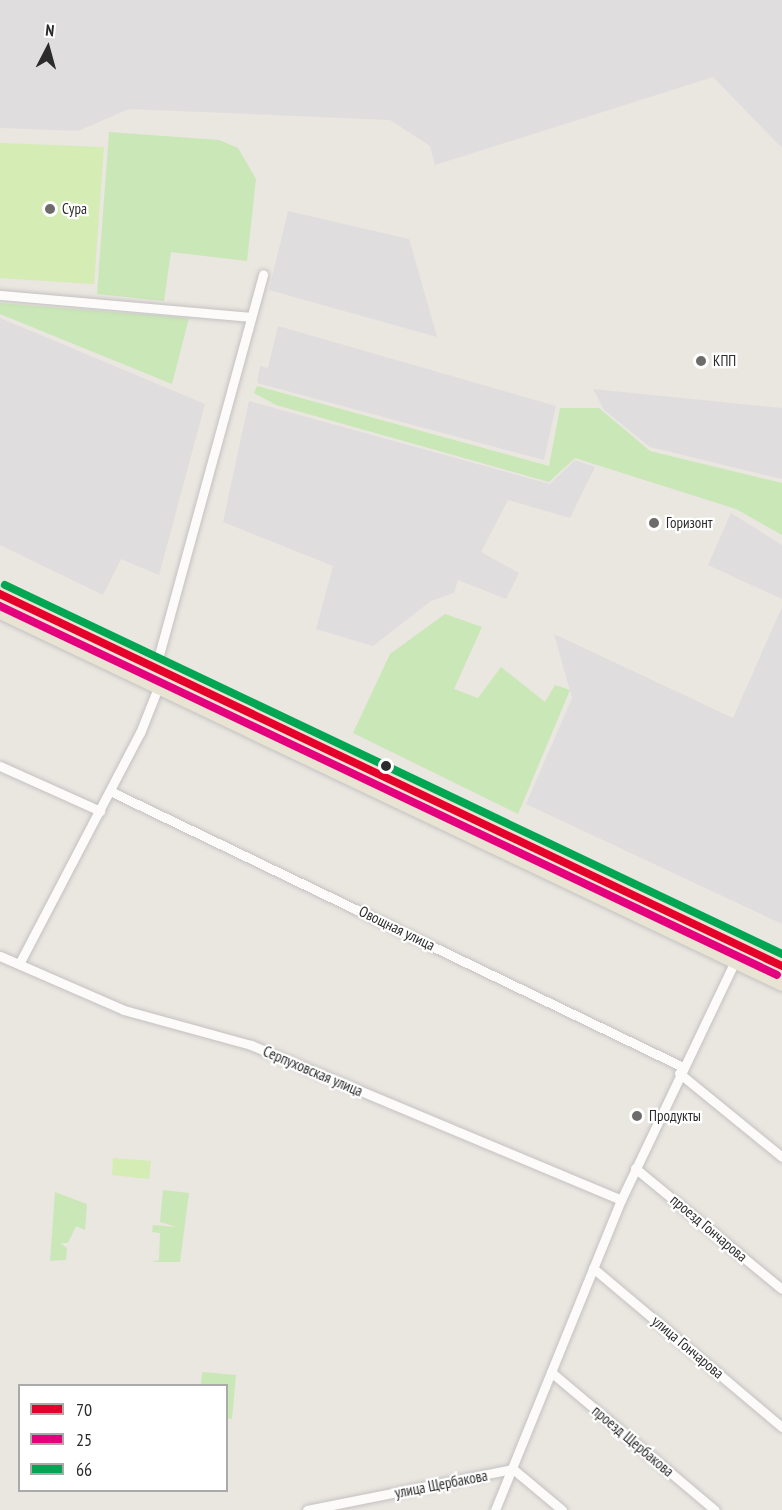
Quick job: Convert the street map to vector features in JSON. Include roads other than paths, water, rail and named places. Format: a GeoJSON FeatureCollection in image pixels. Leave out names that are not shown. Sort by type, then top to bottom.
{"type":"FeatureCollection","features":[{"type":"Feature","properties":{"kind":"main road"},"geometry":{"type":"LineString","coordinates":[[0,594],[156,666],[782,966]]}},
{"type":"Feature","properties":{"kind":"main road"},"geometry":{"type":"LineString","coordinates":[[0,611],[782,983]]}},
{"type":"Feature","properties":{"kind":"street"},"geometry":{"type":"LineString","coordinates":[[19,964],[100,811],[159,685],[156,666],[263,274]]}},
{"type":"Feature","properties":{"kind":"street"},"geometry":{"type":"LineString","coordinates":[[0,295],[250,317]]}},
{"type":"Feature","properties":{"kind":"street"},"geometry":{"type":"LineString","coordinates":[[0,766],[100,811]]}},
{"type":"Feature","properties":{"kind":"street","name":"Овощная улица"},"geometry":{"type":"LineString","coordinates":[[110,790],[681,1070],[782,1157]]}},
{"type":"Feature","properties":{"kind":"street","name":"Серпуховская улица"},"geometry":{"type":"LineString","coordinates":[[0,956],[124,1010],[251,1045],[621,1200]]}},
{"type":"Feature","properties":{"kind":"street"},"geometry":{"type":"LineString","coordinates":[[495,1510],[621,1200],[681,1070],[735,961]]}},
{"type":"Feature","properties":{"kind":"street","name":"проезд Гончарова"},"geometry":{"type":"LineString","coordinates":[[635,1168],[782,1289]]}},
{"type":"Feature","properties":{"kind":"street","name":"улица Гончарова"},"geometry":{"type":"LineString","coordinates":[[593,1268],[782,1427]]}},
{"type":"Feature","properties":{"kind":"street","name":"проезд Щербакова"},"geometry":{"type":"LineString","coordinates":[[551,1372],[715,1510]]}},
{"type":"Feature","properties":{"kind":"street"},"geometry":{"type":"LineString","coordinates":[[513,1470],[562,1510]]}},
{"type":"Feature","properties":{"kind":"street","name":"улица Щербакова"},"geometry":{"type":"LineString","coordinates":[[307,1510],[513,1470]]}},
{"type":"Feature","properties":{"kind":"place","name":"Сура"},"geometry":{"type":"Point","coordinates":[50,209]}},
{"type":"Feature","properties":{"kind":"place","name":"КПП"},"geometry":{"type":"Point","coordinates":[701,361]}},
{"type":"Feature","properties":{"kind":"place","name":"Горизонт"},"geometry":{"type":"Point","coordinates":[654,523]}},
{"type":"Feature","properties":{"kind":"place","name":"Продукты"},"geometry":{"type":"Point","coordinates":[637,1116]}}]}
